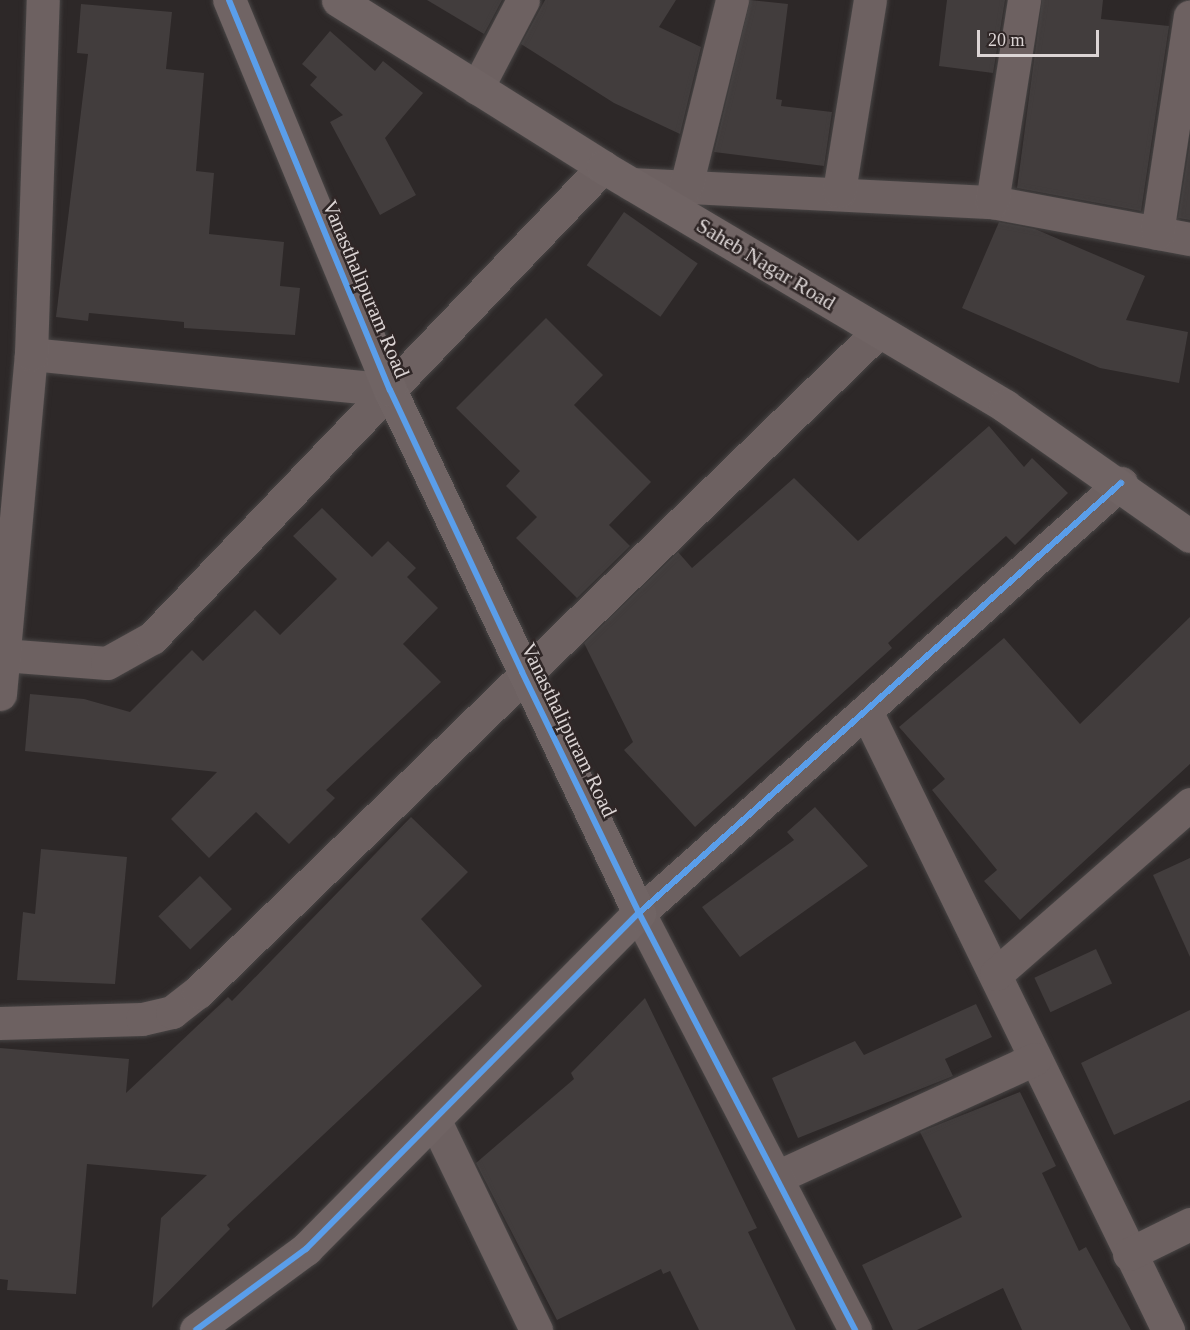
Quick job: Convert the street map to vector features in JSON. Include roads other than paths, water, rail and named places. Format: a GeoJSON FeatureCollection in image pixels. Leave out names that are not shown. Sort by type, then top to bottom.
{"type":"FeatureCollection","features":[{"type":"Feature","properties":{"kind":"street"},"geometry":{"type":"LineString","coordinates":[[0,694],[32,354],[43,0]]}},
{"type":"Feature","properties":{"kind":"street","name":"Vanasthalipuram Road"},"geometry":{"type":"LineString","coordinates":[[229,0],[390,390],[522,672],[639,913]]}},
{"type":"Feature","properties":{"kind":"street"},"geometry":{"type":"LineString","coordinates":[[477,88],[524,0]]}},
{"type":"Feature","properties":{"kind":"street"},"geometry":{"type":"LineString","coordinates":[[686,186],[732,0]]}},
{"type":"Feature","properties":{"kind":"street"},"geometry":{"type":"LineString","coordinates":[[839,191],[870,0]]}},
{"type":"Feature","properties":{"kind":"street"},"geometry":{"type":"LineString","coordinates":[[992,202],[1024,0]]}},
{"type":"Feature","properties":{"kind":"street","name":"Saheb Nagar Road"},"geometry":{"type":"LineString","coordinates":[[345,2],[603,167],[878,332],[1121,483],[1190,536]]}},
{"type":"Feature","properties":{"kind":"street"},"geometry":{"type":"LineString","coordinates":[[1157,233],[1190,16]]}},
{"type":"Feature","properties":{"kind":"street"},"geometry":{"type":"LineString","coordinates":[[3,655],[107,663],[138,647],[390,390],[603,167]]}},
{"type":"Feature","properties":{"kind":"street"},"geometry":{"type":"LineString","coordinates":[[632,184],[839,191],[992,202],[1190,239]]}},
{"type":"Feature","properties":{"kind":"street"},"geometry":{"type":"LineString","coordinates":[[0,1023],[142,1019],[172,1012],[522,672],[878,332]]}},
{"type":"Feature","properties":{"kind":"street"},"geometry":{"type":"LineString","coordinates":[[32,354],[390,390]]}},
{"type":"Feature","properties":{"kind":"street"},"geometry":{"type":"LineString","coordinates":[[196,1330],[306,1248],[436,1123],[639,913],[1121,483]]}},
{"type":"Feature","properties":{"kind":"street"},"geometry":{"type":"LineString","coordinates":[[866,711],[1168,1330]]}},
{"type":"Feature","properties":{"kind":"street"},"geometry":{"type":"LineString","coordinates":[[996,974],[1190,804]]}},
{"type":"Feature","properties":{"kind":"street"},"geometry":{"type":"LineString","coordinates":[[639,913],[779,1176],[855,1330]]}},
{"type":"Feature","properties":{"kind":"street"},"geometry":{"type":"LineString","coordinates":[[779,1176],[1035,1059]]}},
{"type":"Feature","properties":{"kind":"street"},"geometry":{"type":"LineString","coordinates":[[436,1123],[536,1330]]}},
{"type":"Feature","properties":{"kind":"street"},"geometry":{"type":"LineString","coordinates":[[1129,1254],[1190,1224]]}}]}
